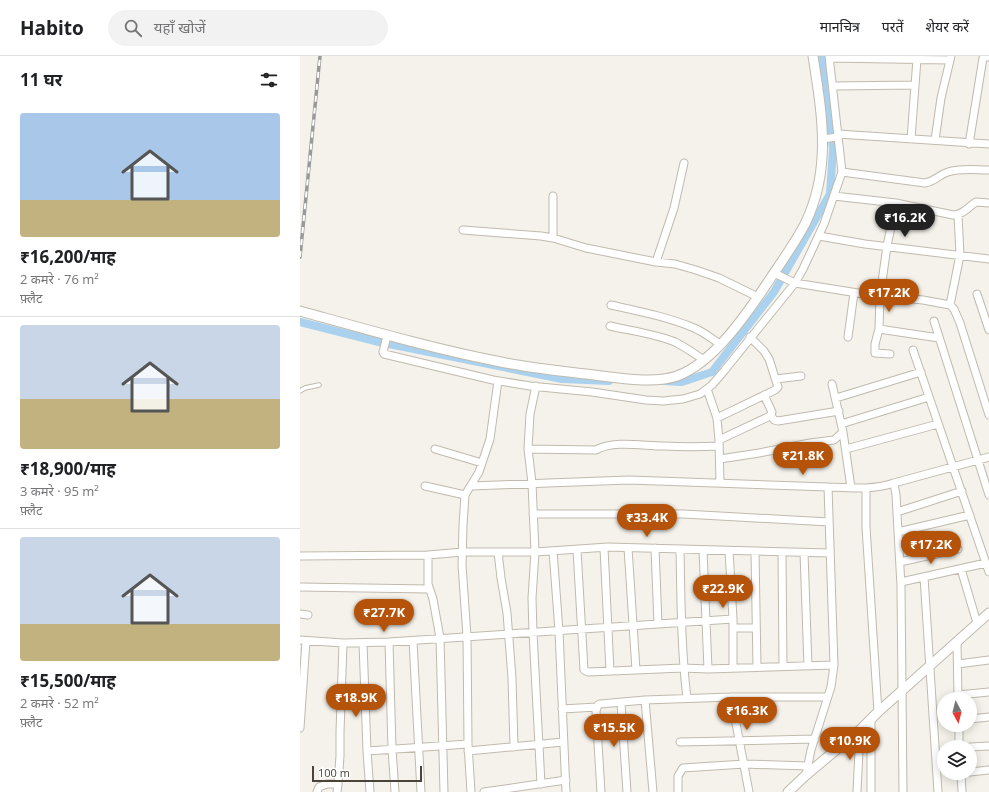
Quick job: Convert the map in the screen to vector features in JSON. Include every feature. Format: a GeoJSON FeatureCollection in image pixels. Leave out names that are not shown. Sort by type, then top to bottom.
{"type":"FeatureCollection","features":[{"type":"Feature","properties":{"kind":"street"},"geometry":{"type":"LineString","coordinates":[[387,338],[383,350],[384,354],[498,381],[592,392],[640,400],[664,401],[691,397],[700,394],[707,389],[724,371],[792,282],[804,269],[819,236],[834,196],[842,172],[820,101],[813,56]]}},
{"type":"Feature","properties":{"kind":"street"},"geometry":{"type":"LineString","coordinates":[[300,311],[387,338],[541,369],[617,378],[654,380],[675,377],[689,371],[704,360],[720,344],[777,274],[797,240],[811,210],[821,174],[823,154],[832,137],[833,86],[830,57],[917,59],[950,58],[941,98],[935,140]]}},
{"type":"Feature","properties":{"kind":"street"},"geometry":{"type":"LineString","coordinates":[[969,144],[983,58],[989,57]]}},
{"type":"Feature","properties":{"kind":"street"},"geometry":{"type":"LineString","coordinates":[[910,139],[917,59]]}},
{"type":"Feature","properties":{"kind":"street"},"geometry":{"type":"LineString","coordinates":[[833,86],[915,85]]}},
{"type":"Feature","properties":{"kind":"street"},"geometry":{"type":"LineString","coordinates":[[832,137],[935,140],[969,144],[989,144]]}},
{"type":"Feature","properties":{"kind":"street"},"geometry":{"type":"LineString","coordinates":[[656,262],[674,208],[684,163]]}},
{"type":"Feature","properties":{"kind":"street"},"geometry":{"type":"LineString","coordinates":[[842,172],[932,182],[943,174],[954,170],[989,170]]}},
{"type":"Feature","properties":{"kind":"street"},"geometry":{"type":"LineString","coordinates":[[553,196],[553,238]]}},
{"type":"Feature","properties":{"kind":"street"},"geometry":{"type":"LineString","coordinates":[[834,196],[896,203],[953,215],[958,215],[976,202],[989,202]]}},
{"type":"Feature","properties":{"kind":"street"},"geometry":{"type":"LineString","coordinates":[[890,354],[876,353],[875,344],[879,329],[880,296],[887,246],[896,203]]}},
{"type":"Feature","properties":{"kind":"street"},"geometry":{"type":"LineString","coordinates":[[950,305],[960,255],[958,215]]}},
{"type":"Feature","properties":{"kind":"street"},"geometry":{"type":"LineString","coordinates":[[463,230],[553,238],[586,248],[656,262],[675,264],[719,278],[758,297]]}},
{"type":"Feature","properties":{"kind":"street"},"geometry":{"type":"LineString","coordinates":[[819,236],[989,259]]}},
{"type":"Feature","properties":{"kind":"street"},"geometry":{"type":"LineString","coordinates":[[777,274],[792,282],[950,305],[954,309],[960,323],[989,415]]}},
{"type":"Feature","properties":{"kind":"street"},"geometry":{"type":"LineString","coordinates":[[848,337],[854,292]]}},
{"type":"Feature","properties":{"kind":"street"},"geometry":{"type":"LineString","coordinates":[[977,294],[989,330]]}},
{"type":"Feature","properties":{"kind":"street"},"geometry":{"type":"LineString","coordinates":[[611,304],[657,316],[693,328],[704,333],[720,344]]}},
{"type":"Feature","properties":{"kind":"street"},"geometry":{"type":"LineString","coordinates":[[934,321],[989,495]]}},
{"type":"Feature","properties":{"kind":"street"},"geometry":{"type":"LineString","coordinates":[[610,326],[661,338],[684,347],[704,360]]}},
{"type":"Feature","properties":{"kind":"street"},"geometry":{"type":"LineString","coordinates":[[879,329],[939,338]]}},
{"type":"Feature","properties":{"kind":"street"},"geometry":{"type":"LineString","coordinates":[[717,418],[777,388],[776,379],[769,359],[764,351],[750,337]]}},
{"type":"Feature","properties":{"kind":"street"},"geometry":{"type":"LineString","coordinates":[[914,350],[989,572]]}},
{"type":"Feature","properties":{"kind":"street"},"geometry":{"type":"LineString","coordinates":[[836,398],[921,372]]}},
{"type":"Feature","properties":{"kind":"street"},"geometry":{"type":"LineString","coordinates":[[776,379],[801,376]]}},
{"type":"Feature","properties":{"kind":"street"},"geometry":{"type":"LineString","coordinates":[[471,792],[468,748],[467,636],[462,565],[465,495],[479,472],[490,440],[498,381]]}},
{"type":"Feature","properties":{"kind":"street"},"geometry":{"type":"LineString","coordinates":[[832,384],[842,424],[851,488]]}},
{"type":"Feature","properties":{"kind":"street"},"geometry":{"type":"LineString","coordinates":[[536,386],[530,414],[528,449],[532,484],[535,552],[532,598],[541,784]]}},
{"type":"Feature","properties":{"kind":"street"},"geometry":{"type":"LineString","coordinates":[[707,389],[717,418],[720,483]]}},
{"type":"Feature","properties":{"kind":"street"},"geometry":{"type":"LineString","coordinates":[[764,395],[771,409],[771,415],[774,420],[778,421],[838,411]]}},
{"type":"Feature","properties":{"kind":"street"},"geometry":{"type":"LineString","coordinates":[[842,424],[929,397]]}},
{"type":"Feature","properties":{"kind":"street"},"geometry":{"type":"LineString","coordinates":[[528,449],[596,450],[602,446],[613,444],[719,443],[771,415]]}},
{"type":"Feature","properties":{"kind":"street"},"geometry":{"type":"LineString","coordinates":[[846,449],[938,424]]}},
{"type":"Feature","properties":{"kind":"street"},"geometry":{"type":"LineString","coordinates":[[720,459],[834,440],[843,432]]}},
{"type":"Feature","properties":{"kind":"street"},"geometry":{"type":"LineString","coordinates":[[435,449],[482,463]]}},
{"type":"Feature","properties":{"kind":"street"},"geometry":{"type":"LineString","coordinates":[[471,486],[629,480],[866,488],[885,486],[989,457]]}},
{"type":"Feature","properties":{"kind":"street"},"geometry":{"type":"LineString","coordinates":[[894,483],[901,582],[903,792]]}},
{"type":"Feature","properties":{"kind":"street"},"geometry":{"type":"LineString","coordinates":[[425,486],[465,495]]}},
{"type":"Feature","properties":{"kind":"street"},"geometry":{"type":"LineString","coordinates":[[807,770],[814,739],[831,687],[834,665],[828,487]]}},
{"type":"Feature","properties":{"kind":"street"},"geometry":{"type":"LineString","coordinates":[[866,488],[866,527],[878,712]]}},
{"type":"Feature","properties":{"kind":"street"},"geometry":{"type":"LineString","coordinates":[[897,512],[962,491]]}},
{"type":"Feature","properties":{"kind":"street"},"geometry":{"type":"LineString","coordinates":[[533,514],[684,514],[829,522]]}},
{"type":"Feature","properties":{"kind":"street"},"geometry":{"type":"LineString","coordinates":[[898,532],[970,515]]}},
{"type":"Feature","properties":{"kind":"street"},"geometry":{"type":"LineString","coordinates":[[300,556],[462,552],[535,552],[604,548],[830,553]]}},
{"type":"Feature","properties":{"kind":"street"},"geometry":{"type":"LineString","coordinates":[[604,548],[610,671]]}},
{"type":"Feature","properties":{"kind":"street"},"geometry":{"type":"LineString","coordinates":[[628,548],[636,670]]}},
{"type":"Feature","properties":{"kind":"street"},"geometry":{"type":"LineString","coordinates":[[655,548],[658,624]]}},
{"type":"Feature","properties":{"kind":"street"},"geometry":{"type":"LineString","coordinates":[[680,549],[683,668],[687,698]]}},
{"type":"Feature","properties":{"kind":"street"},"geometry":{"type":"LineString","coordinates":[[900,562],[958,549]]}},
{"type":"Feature","properties":{"kind":"street"},"geometry":{"type":"LineString","coordinates":[[577,550],[584,670],[588,672],[683,668],[708,669],[834,665]]}},
{"type":"Feature","properties":{"kind":"street"},"geometry":{"type":"LineString","coordinates":[[703,550],[708,669]]}},
{"type":"Feature","properties":{"kind":"street"},"geometry":{"type":"LineString","coordinates":[[553,551],[559,631],[566,792]]}},
{"type":"Feature","properties":{"kind":"street"},"geometry":{"type":"LineString","coordinates":[[729,551],[733,619],[733,668]]}},
{"type":"Feature","properties":{"kind":"street"},"geometry":{"type":"LineString","coordinates":[[498,552],[500,578],[507,613],[512,678],[514,747]]}},
{"type":"Feature","properties":{"kind":"street"},"geometry":{"type":"LineString","coordinates":[[755,552],[757,667]]}},
{"type":"Feature","properties":{"kind":"street"},"geometry":{"type":"LineString","coordinates":[[782,552],[783,666]]}},
{"type":"Feature","properties":{"kind":"street"},"geometry":{"type":"LineString","coordinates":[[804,553],[808,666]]}},
{"type":"Feature","properties":{"kind":"street"},"geometry":{"type":"LineString","coordinates":[[428,554],[429,589],[433,599],[440,638],[444,792]]}},
{"type":"Feature","properties":{"kind":"street"},"geometry":{"type":"LineString","coordinates":[[901,582],[986,563]]}},
{"type":"Feature","properties":{"kind":"street"},"geometry":{"type":"LineString","coordinates":[[961,569],[977,623]]}},
{"type":"Feature","properties":{"kind":"street"},"geometry":{"type":"LineString","coordinates":[[924,577],[938,792]]}},
{"type":"Feature","properties":{"kind":"street"},"geometry":{"type":"LineString","coordinates":[[300,587],[429,589]]}},
{"type":"Feature","properties":{"kind":"street"},"geometry":{"type":"LineString","coordinates":[[788,792],[807,770],[860,730],[878,712],[989,613]]}},
{"type":"Feature","properties":{"kind":"street"},"geometry":{"type":"LineString","coordinates":[[300,614],[308,615]]}},
{"type":"Feature","properties":{"kind":"street"},"geometry":{"type":"LineString","coordinates":[[300,728],[303,640],[343,643],[413,641],[467,636],[533,633],[733,619]]}},
{"type":"Feature","properties":{"kind":"street"},"geometry":{"type":"LineString","coordinates":[[733,628],[756,628]]}},
{"type":"Feature","properties":{"kind":"street"},"geometry":{"type":"LineString","coordinates":[[413,641],[421,792]]}},
{"type":"Feature","properties":{"kind":"street"},"geometry":{"type":"LineString","coordinates":[[957,641],[958,692]]}},
{"type":"Feature","properties":{"kind":"street"},"geometry":{"type":"LineString","coordinates":[[389,642],[392,749],[395,792]]}},
{"type":"Feature","properties":{"kind":"street"},"geometry":{"type":"LineString","coordinates":[[317,792],[319,787],[323,785],[338,788],[343,643]]}},
{"type":"Feature","properties":{"kind":"street"},"geometry":{"type":"LineString","coordinates":[[363,643],[370,792]]}},
{"type":"Feature","properties":{"kind":"street"},"geometry":{"type":"LineString","coordinates":[[958,664],[989,660]]}},
{"type":"Feature","properties":{"kind":"street"},"geometry":{"type":"LineString","coordinates":[[977,694],[989,692]]}},
{"type":"Feature","properties":{"kind":"street"},"geometry":{"type":"LineString","coordinates":[[731,697],[749,792]]}},
{"type":"Feature","properties":{"kind":"street"},"geometry":{"type":"LineString","coordinates":[[562,709],[597,707],[600,704],[621,702],[687,698],[827,697]]}},
{"type":"Feature","properties":{"kind":"street"},"geometry":{"type":"LineString","coordinates":[[645,700],[653,792]]}},
{"type":"Feature","properties":{"kind":"street"},"geometry":{"type":"LineString","coordinates":[[621,702],[627,792]]}},
{"type":"Feature","properties":{"kind":"street"},"geometry":{"type":"LineString","coordinates":[[597,707],[601,792]]}},
{"type":"Feature","properties":{"kind":"street"},"geometry":{"type":"LineString","coordinates":[[977,718],[989,717]]}},
{"type":"Feature","properties":{"kind":"street"},"geometry":{"type":"LineString","coordinates":[[871,720],[871,792]]}},
{"type":"Feature","properties":{"kind":"street"},"geometry":{"type":"LineString","coordinates":[[857,792],[860,730]]}},
{"type":"Feature","properties":{"kind":"street"},"geometry":{"type":"LineString","coordinates":[[680,742],[814,739]]}},
{"type":"Feature","properties":{"kind":"street"},"geometry":{"type":"LineString","coordinates":[[367,750],[442,746],[468,748],[514,747],[563,742]]}},
{"type":"Feature","properties":{"kind":"street"},"geometry":{"type":"LineString","coordinates":[[977,747],[989,746]]}},
{"type":"Feature","properties":{"kind":"street"},"geometry":{"type":"LineString","coordinates":[[678,792],[678,776],[683,768],[744,764],[807,770]]}},
{"type":"Feature","properties":{"kind":"street"},"geometry":{"type":"LineString","coordinates":[[977,771],[989,770]]}},
{"type":"Feature","properties":{"kind":"street"},"geometry":{"type":"LineString","coordinates":[[484,792],[566,780]]}},
{"type":"Feature","properties":{"kind":"street"},"geometry":{"type":"LineString","coordinates":[[961,780],[962,792]]}},
{"type":"Feature","properties":{"kind":"lane"},"geometry":{"type":"LineString","coordinates":[[300,391],[305,388],[319,385]]}},
{"type":"Feature","properties":{"kind":"waterway"},"geometry":{"type":"LineString","coordinates":[[663,381],[682,382],[712,372],[774,292],[830,194],[833,149],[822,56]]}},
{"type":"Feature","properties":{"kind":"waterway"},"geometry":{"type":"LineString","coordinates":[[300,322],[379,342],[562,379],[609,381]]}},
{"type":"Feature","properties":{"kind":"railway"},"geometry":{"type":"LineString","coordinates":[[300,257],[320,56]]}}]}
